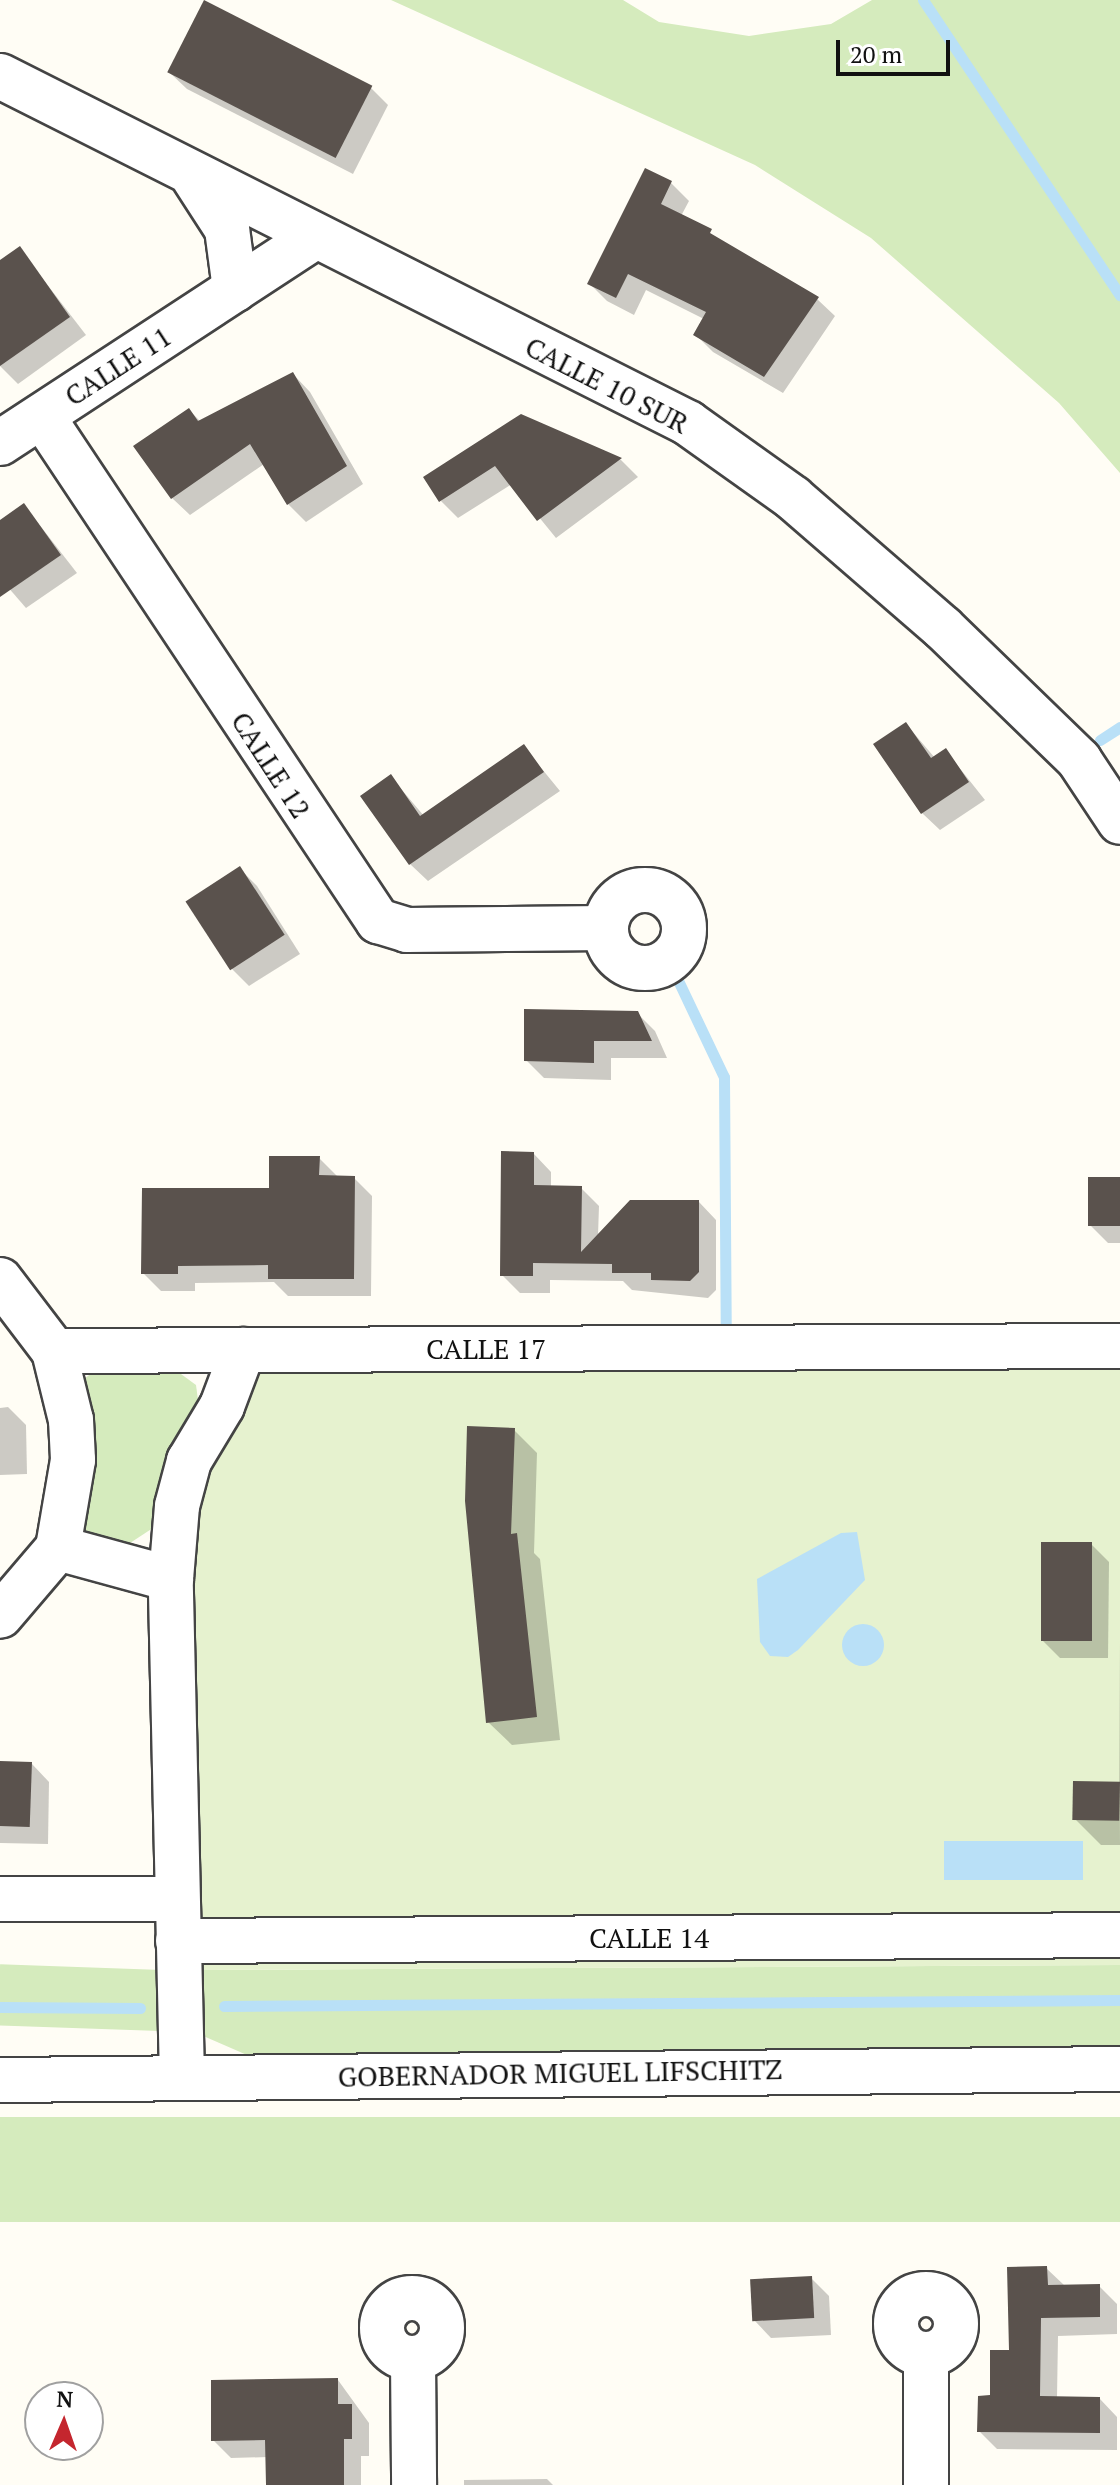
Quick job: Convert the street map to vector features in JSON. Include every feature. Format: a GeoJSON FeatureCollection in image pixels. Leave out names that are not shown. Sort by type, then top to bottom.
{"type":"FeatureCollection","features":[{"type":"Feature","properties":{"kind":"street","name":"CALLE 10 SUR"},"geometry":{"type":"LineString","coordinates":[[0,76],[194,178],[688,423],[793,498],[943,628],[1079,760],[1120,822]]}},
{"type":"Feature","properties":{"kind":"street"},"geometry":{"type":"LineString","coordinates":[[194,178],[227,229],[235,289]]}},
{"type":"Feature","properties":{"kind":"street","name":"CALLE 11"},"geometry":{"type":"LineString","coordinates":[[0,443],[313,238]]}},
{"type":"Feature","properties":{"kind":"street","name":"CALLE 12"},"geometry":{"type":"LineString","coordinates":[[42,416],[378,921],[407,930],[605,928]]}},
{"type":"Feature","properties":{"kind":"street"},"geometry":{"type":"LineString","coordinates":[[0,1280],[54,1351],[71,1420],[73,1460],[58,1548],[0,1616]]}},
{"type":"Feature","properties":{"kind":"street","name":"CALLE 17"},"geometry":{"type":"LineString","coordinates":[[54,1351],[1120,1346]]}},
{"type":"Feature","properties":{"kind":"street"},"geometry":{"type":"LineString","coordinates":[[182,2078],[171,1579],[177,1506],[189,1461],[222,1406],[243,1350]]}},
{"type":"Feature","properties":{"kind":"street"},"geometry":{"type":"LineString","coordinates":[[58,1548],[171,1579]]}},
{"type":"Feature","properties":{"kind":"street","name":"CALLE 14"},"geometry":{"type":"LineString","coordinates":[[0,1899],[178,1920],[1120,1935]]}},
{"type":"Feature","properties":{"kind":"street","name":"GOBERNADOR MIGUEL LIFSCHITZ"},"geometry":{"type":"LineString","coordinates":[[0,2080],[1120,2069]]}},
{"type":"Feature","properties":{"kind":"street"},"geometry":{"type":"LineString","coordinates":[[926,2355],[926,2485]]}},
{"type":"Feature","properties":{"kind":"street"},"geometry":{"type":"LineString","coordinates":[[413,2359],[414,2485]]}},
{"type":"Feature","properties":{"kind":"green space"},"geometry":{"type":"Polygon","coordinates":[[[391,0],[623,0],[659,22],[749,36],[831,24],[872,0],[1120,0],[1120,473],[1059,403],[871,238],[755,165],[391,0]]]}},
{"type":"Feature","properties":{"kind":"green space"},"geometry":{"type":"Polygon","coordinates":[[[1120,1346],[1120,1965],[200,1970],[171,1579],[243,1350],[1120,1346]]]}},
{"type":"Feature","properties":{"kind":"green space"},"geometry":{"type":"Polygon","coordinates":[[[170,1366],[196,1385],[198,1400],[159,1524],[124,1547],[86,1533],[79,1517],[77,1398],[84,1379],[97,1369],[170,1366]]]}},
{"type":"Feature","properties":{"kind":"green space"},"geometry":{"type":"Polygon","coordinates":[[[0,1964],[162,1970],[160,2031],[0,2025],[0,1964]]]}},
{"type":"Feature","properties":{"kind":"green space"},"geometry":{"type":"Polygon","coordinates":[[[1120,1965],[1120,2049],[247,2055],[201,2035],[200,1970],[1120,1965]]]}},
{"type":"Feature","properties":{"kind":"green space"},"geometry":{"type":"Polygon","coordinates":[[[0,2117],[1120,2117],[1120,2222],[0,2222],[0,2117]]]}},
{"type":"Feature","properties":{"kind":"water"},"geometry":{"type":"Polygon","coordinates":[[[857,1532],[865,1580],[798,1650],[788,1657],[770,1656],[760,1642],[757,1579],[841,1533],[857,1532]]]}},
{"type":"Feature","properties":{"kind":"water"},"geometry":{"type":"Polygon","coordinates":[[[863,1624],[878,1630],[884,1645],[878,1660],[863,1666],[848,1660],[842,1645],[848,1630],[863,1624]]]}},
{"type":"Feature","properties":{"kind":"water"},"geometry":{"type":"Polygon","coordinates":[[[944,1841],[1083,1841],[1083,1880],[944,1880],[944,1841]]]}},
{"type":"Feature","properties":{"kind":"building"},"geometry":{"type":"Polygon","coordinates":[[[204,0],[372,86],[336,158],[167,72],[204,0]]]}},
{"type":"Feature","properties":{"kind":"building"},"geometry":{"type":"Polygon","coordinates":[[[645,168],[672,181],[661,204],[712,229],[710,233],[819,297],[764,377],[693,335],[706,312],[628,274],[616,298],[587,284],[645,168]]]}},
{"type":"Feature","properties":{"kind":"building"},"geometry":{"type":"Polygon","coordinates":[[[20,246],[70,317],[0,366],[0,260],[20,246]]]}},
{"type":"Feature","properties":{"kind":"building"},"geometry":{"type":"Polygon","coordinates":[[[293,372],[347,466],[287,505],[250,444],[171,499],[133,446],[189,408],[198,421],[293,372]]]}},
{"type":"Feature","properties":{"kind":"building"},"geometry":{"type":"Polygon","coordinates":[[[521,414],[622,458],[537,521],[495,466],[439,502],[423,477],[521,414]]]}},
{"type":"Feature","properties":{"kind":"building"},"geometry":{"type":"Polygon","coordinates":[[[24,503],[61,555],[0,597],[0,520],[24,503]]]}},
{"type":"Feature","properties":{"kind":"building"},"geometry":{"type":"Polygon","coordinates":[[[906,722],[931,758],[946,748],[969,782],[921,814],[873,744],[906,722]]]}},
{"type":"Feature","properties":{"kind":"building"},"geometry":{"type":"Polygon","coordinates":[[[524,744],[544,772],[409,865],[360,796],[391,774],[420,816],[524,744]]]}},
{"type":"Feature","properties":{"kind":"building"},"geometry":{"type":"Polygon","coordinates":[[[240,866],[285,935],[230,970],[185,901],[240,866]]]}},
{"type":"Feature","properties":{"kind":"building"},"geometry":{"type":"Polygon","coordinates":[[[524,1009],[638,1011],[652,1041],[594,1041],[594,1063],[524,1061],[524,1009]]]}},
{"type":"Feature","properties":{"kind":"building"},"geometry":{"type":"Polygon","coordinates":[[[501,1151],[534,1152],[534,1185],[582,1186],[581,1252],[630,1200],[699,1200],[699,1272],[690,1281],[651,1280],[651,1273],[612,1273],[612,1264],[533,1263],[533,1276],[500,1276],[501,1151]]]}},
{"type":"Feature","properties":{"kind":"building"},"geometry":{"type":"Polygon","coordinates":[[[269,1156],[320,1156],[319,1175],[355,1176],[354,1279],[268,1279],[268,1265],[178,1266],[178,1274],[141,1274],[142,1188],[269,1188],[269,1156]]]}},
{"type":"Feature","properties":{"kind":"building"},"geometry":{"type":"Polygon","coordinates":[[[1088,1177],[1120,1177],[1120,1226],[1088,1226],[1088,1177]]]}},
{"type":"Feature","properties":{"kind":"building"},"geometry":{"type":"Polygon","coordinates":[[[467,1426],[515,1428],[511,1534],[517,1533],[537,1717],[486,1723],[465,1501],[467,1426]]]}},
{"type":"Feature","properties":{"kind":"building"},"geometry":{"type":"Polygon","coordinates":[[[1041,1542],[1092,1542],[1092,1641],[1041,1641],[1041,1542]]]}},
{"type":"Feature","properties":{"kind":"building"},"geometry":{"type":"Polygon","coordinates":[[[0,1761],[32,1762],[30,1827],[0,1826],[0,1761]]]}},
{"type":"Feature","properties":{"kind":"building"},"geometry":{"type":"Polygon","coordinates":[[[1073,1781],[1120,1782],[1119,1821],[1072,1820],[1073,1781]]]}},
{"type":"Feature","properties":{"kind":"building"},"geometry":{"type":"Polygon","coordinates":[[[1047,2266],[1048,2285],[1100,2284],[1100,2317],[1041,2318],[1040,2396],[1100,2397],[1100,2433],[977,2432],[978,2396],[990,2395],[990,2350],[1009,2350],[1007,2267],[1047,2266]]]}},
{"type":"Feature","properties":{"kind":"building"},"geometry":{"type":"Polygon","coordinates":[[[812,2276],[814,2318],[752,2321],[750,2279],[812,2276]]]}},
{"type":"Feature","properties":{"kind":"building"},"geometry":{"type":"Polygon","coordinates":[[[338,2378],[338,2404],[352,2404],[352,2439],[344,2439],[344,2485],[266,2485],[265,2440],[211,2441],[211,2380],[338,2378]]]}},
{"type":"Feature","properties":{"kind":"waterway"},"geometry":{"type":"LineString","coordinates":[[923,0],[1120,295]]}},
{"type":"Feature","properties":{"kind":"waterway"},"geometry":{"type":"LineString","coordinates":[[1100,740],[1120,727]]}},
{"type":"Feature","properties":{"kind":"waterway"},"geometry":{"type":"LineString","coordinates":[[675,974],[724,1077],[726,1338]]}},
{"type":"Feature","properties":{"kind":"waterway"},"geometry":{"type":"LineString","coordinates":[[224,2006],[1120,2000]]}},
{"type":"Feature","properties":{"kind":"waterway"},"geometry":{"type":"LineString","coordinates":[[0,2007],[140,2008]]}}]}
